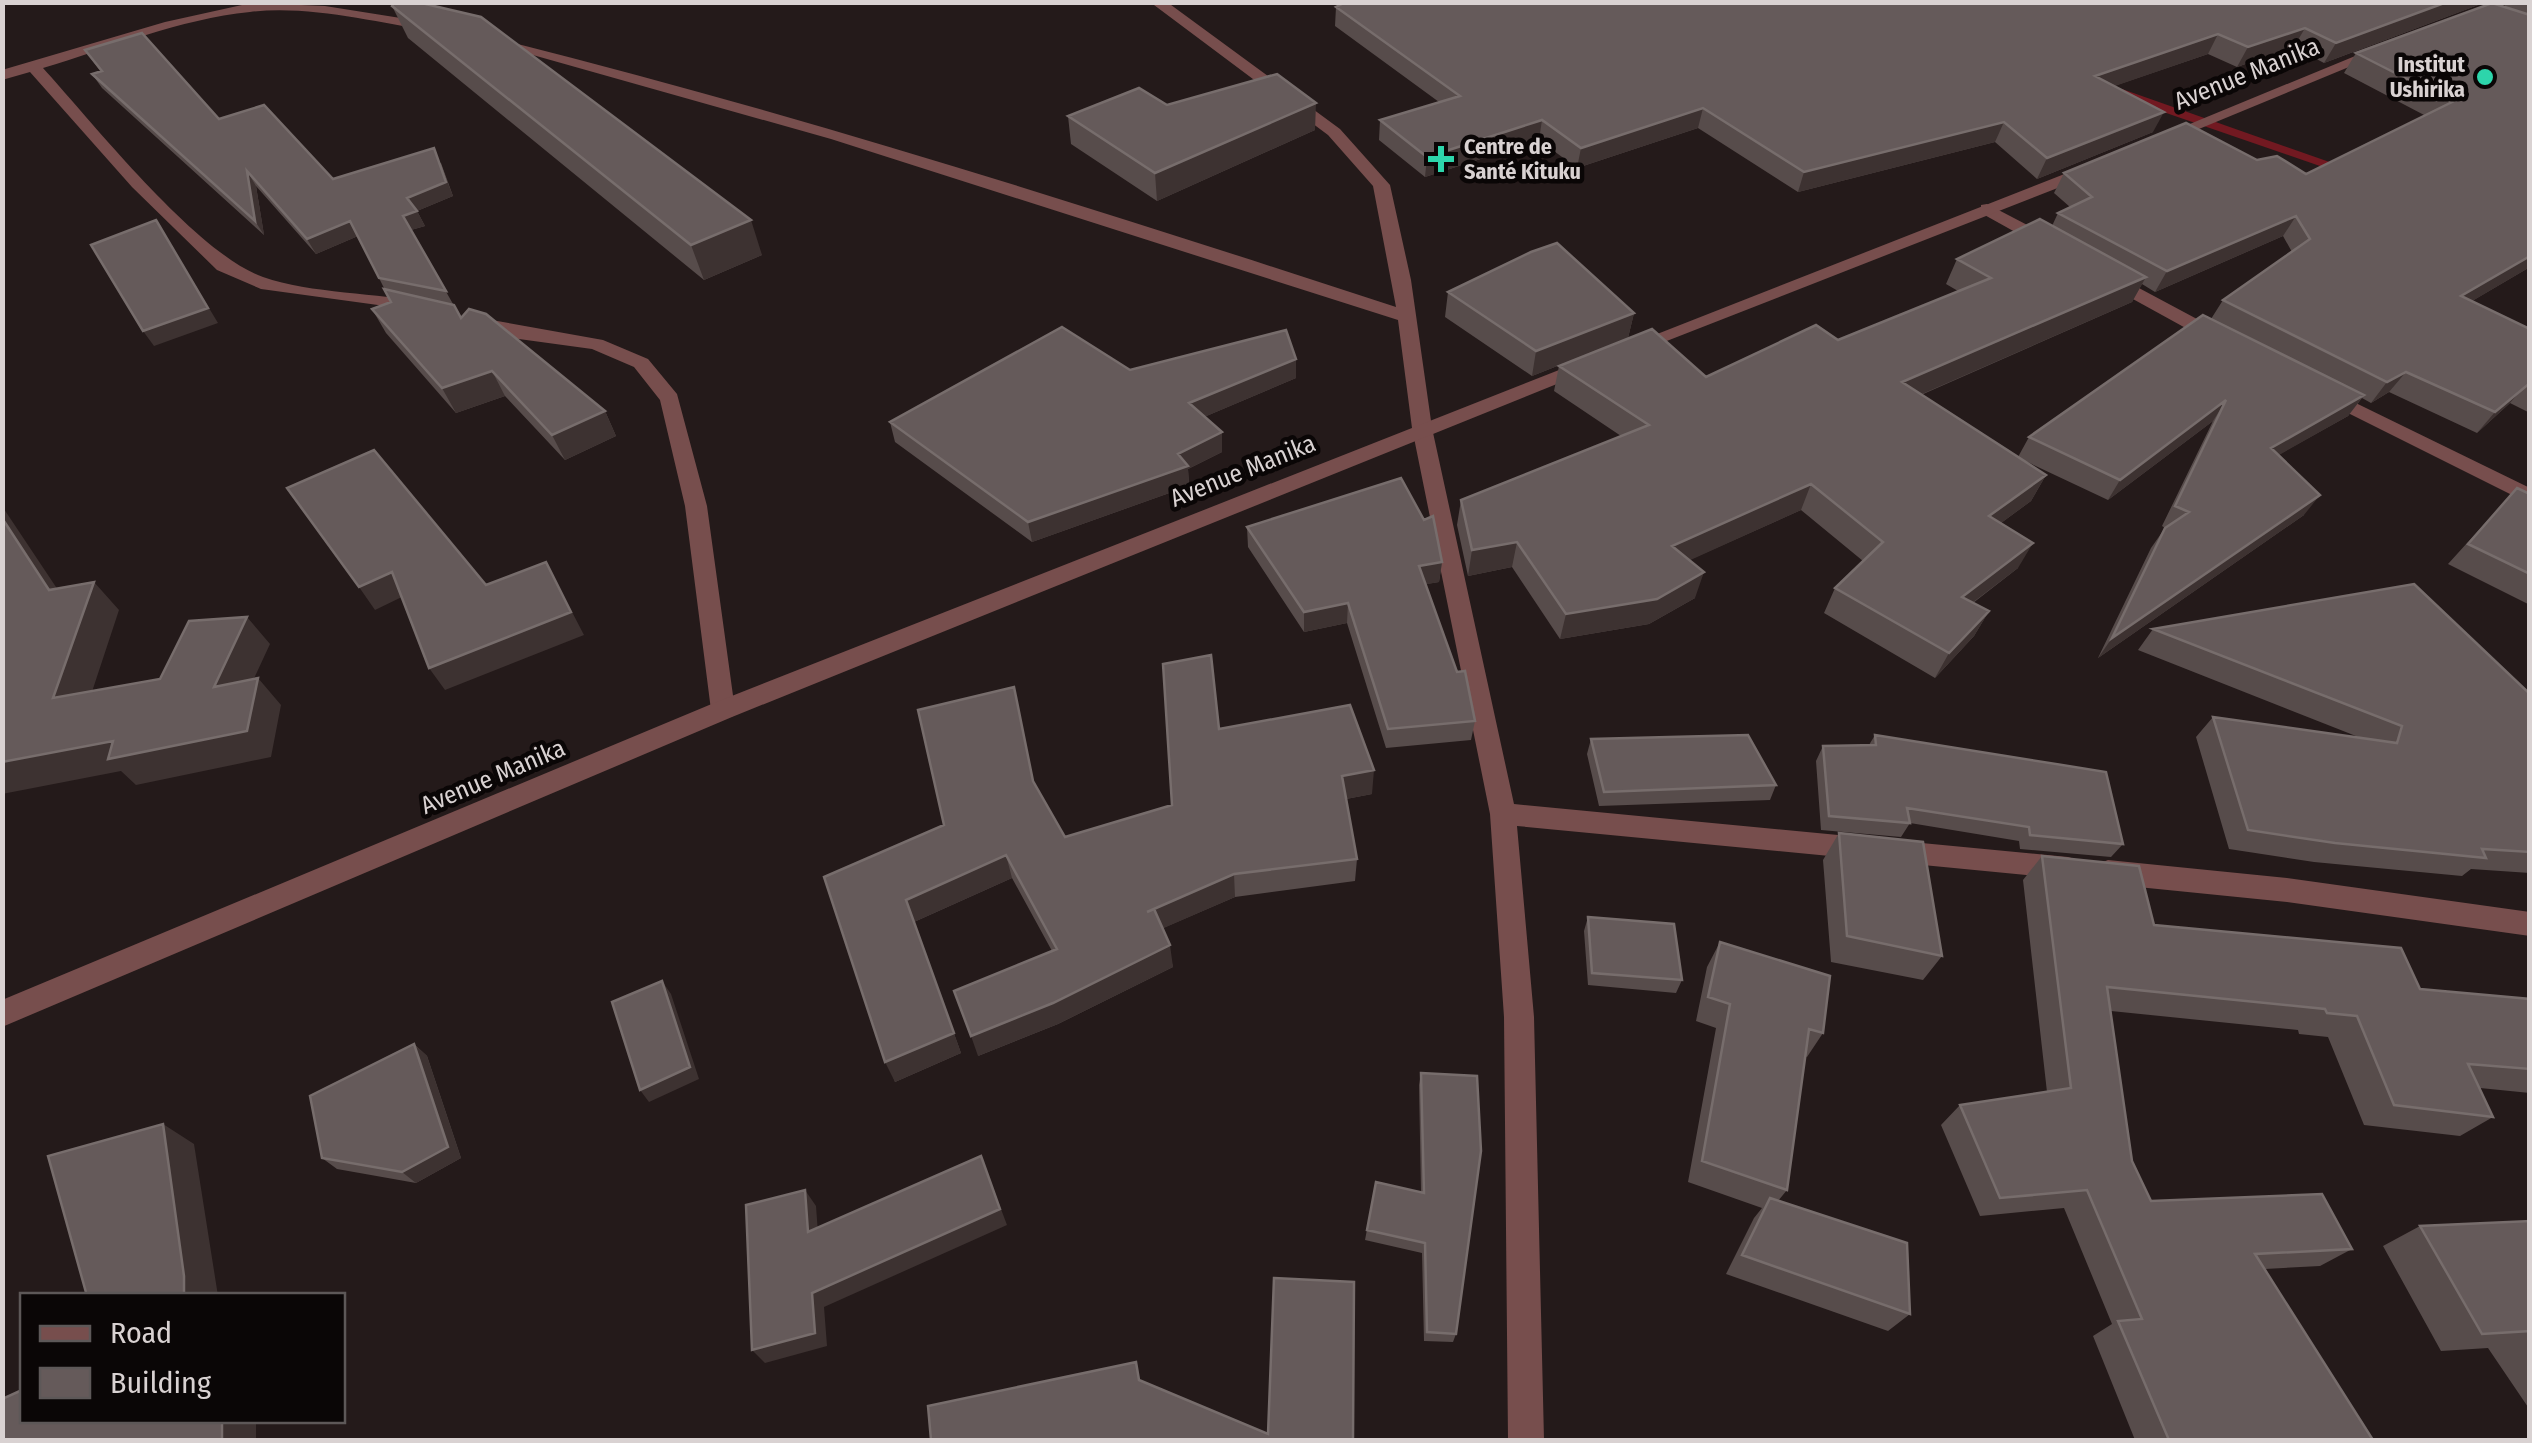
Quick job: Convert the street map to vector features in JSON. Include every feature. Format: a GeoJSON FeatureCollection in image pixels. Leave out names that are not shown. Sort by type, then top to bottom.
{"type":"FeatureCollection","features":[{"type":"Feature","properties":{"kind":"street"},"geometry":{"type":"LineString","coordinates":[[1156,2],[1334,132],[1381,185],[1408,317],[1422,428],[1503,814],[1518,1017],[1526,1440]]}},
{"type":"Feature","properties":{"kind":"street"},"geometry":{"type":"LineString","coordinates":[[2,75],[170,25],[252,7],[325,10],[454,32]]}},
{"type":"Feature","properties":{"kind":"street"},"geometry":{"type":"LineString","coordinates":[[474,37],[797,121],[1408,317]]}},
{"type":"Feature","properties":{"kind":"street","name":"Avenue Manika"},"geometry":{"type":"LineString","coordinates":[[2138,149],[2251,100],[2410,39]]}},
{"type":"Feature","properties":{"kind":"street"},"geometry":{"type":"LineString","coordinates":[[34,66],[138,183],[223,266],[261,283],[448,315],[505,331],[596,344],[641,363],[670,399],[696,506],[723,710]]}},
{"type":"Feature","properties":{"kind":"street","name":"Avenue Manika"},"geometry":{"type":"LineString","coordinates":[[2,1014],[723,710],[1422,428],[2105,163]]}},
{"type":"Feature","properties":{"kind":"street"},"geometry":{"type":"LineString","coordinates":[[1987,209],[2240,350]]}},
{"type":"Feature","properties":{"kind":"street"},"geometry":{"type":"LineString","coordinates":[[2307,384],[2530,497]]}},
{"type":"Feature","properties":{"kind":"street"},"geometry":{"type":"LineString","coordinates":[[1503,814],[2287,890],[2530,924]]}},
{"type":"Feature","properties":{"kind":"building"},"geometry":{"type":"Polygon","coordinates":[[[395,2],[417,2],[481,17],[751,220],[691,245],[392,6],[395,2]]]}},
{"type":"Feature","properties":{"kind":"building"},"geometry":{"type":"Polygon","coordinates":[[[1346,2],[2447,2],[2336,43],[2305,28],[2248,47],[2218,34],[2095,76],[2164,112],[2047,158],[2004,122],[1804,172],[1703,108],[1581,148],[1542,120],[1427,157],[1380,120],[1460,96],[1336,7],[1346,2]]]}},
{"type":"Feature","properties":{"kind":"building"},"geometry":{"type":"Polygon","coordinates":[[[2492,3],[2530,15],[2530,256],[2461,296],[2530,329],[2530,383],[2495,412],[2406,372],[2387,382],[2223,300],[2310,239],[2296,216],[2167,271],[2058,213],[2092,197],[2064,173],[2186,123],[2257,160],[2277,156],[2306,174],[2452,102],[2356,53],[2492,3]]]}},
{"type":"Feature","properties":{"kind":"building"},"geometry":{"type":"Polygon","coordinates":[[[142,33],[219,119],[264,105],[333,179],[434,148],[446,182],[407,198],[417,211],[403,216],[446,291],[379,278],[350,221],[307,239],[247,171],[255,221],[92,74],[102,71],[85,50],[142,33]]]}},
{"type":"Feature","properties":{"kind":"building"},"geometry":{"type":"Polygon","coordinates":[[[1277,74],[1316,103],[1155,173],[1068,116],[1139,88],[1167,105],[1277,74]]]}},
{"type":"Feature","properties":{"kind":"building"},"geometry":{"type":"Polygon","coordinates":[[[2040,219],[2146,277],[1902,382],[2046,475],[1989,516],[2033,543],[1962,597],[1989,611],[1949,653],[1835,588],[1883,542],[1811,484],[1672,546],[1704,572],[1657,599],[1566,614],[1517,542],[1472,550],[1461,500],[1649,425],[1559,366],[1652,329],[1706,377],[1816,325],[1838,340],[1991,278],[1957,259],[2040,219]]]}},
{"type":"Feature","properties":{"kind":"building"},"geometry":{"type":"Polygon","coordinates":[[[156,220],[208,308],[143,331],[91,245],[156,220]]]}},
{"type":"Feature","properties":{"kind":"building"},"geometry":{"type":"Polygon","coordinates":[[[1557,243],[1634,313],[1536,351],[1448,292],[1531,252],[1557,243]]]}},
{"type":"Feature","properties":{"kind":"building"},"geometry":{"type":"Polygon","coordinates":[[[384,289],[454,305],[461,318],[469,309],[486,314],[605,411],[552,435],[492,371],[442,388],[372,309],[391,302],[384,289]]]}},
{"type":"Feature","properties":{"kind":"building"},"geometry":{"type":"Polygon","coordinates":[[[2203,315],[2364,395],[2271,448],[2320,495],[2112,638],[2165,528],[2189,512],[2175,506],[2226,400],[2120,480],[2029,437],[2203,315]]]}},
{"type":"Feature","properties":{"kind":"building"},"geometry":{"type":"Polygon","coordinates":[[[1062,327],[1130,370],[1286,330],[1296,359],[1189,403],[1222,432],[1178,454],[1188,466],[1028,522],[890,422],[1062,327]]]}},
{"type":"Feature","properties":{"kind":"building"},"geometry":{"type":"Polygon","coordinates":[[[374,450],[486,585],[546,562],[571,612],[429,668],[392,572],[359,587],[287,488],[374,450]]]}},
{"type":"Feature","properties":{"kind":"building"},"geometry":{"type":"Polygon","coordinates":[[[1401,478],[1424,520],[1433,516],[1442,562],[1419,566],[1457,672],[1465,671],[1475,721],[1388,729],[1348,603],[1304,612],[1247,527],[1401,478]]]}},
{"type":"Feature","properties":{"kind":"building"},"geometry":{"type":"Polygon","coordinates":[[[2517,488],[2530,494],[2530,574],[2468,544],[2517,488]]]}},
{"type":"Feature","properties":{"kind":"building"},"geometry":{"type":"Polygon","coordinates":[[[2,518],[49,590],[94,582],[53,698],[160,679],[189,621],[247,617],[214,687],[258,678],[247,731],[108,759],[113,741],[2,762],[2,518]]]}},
{"type":"Feature","properties":{"kind":"building"},"geometry":{"type":"Polygon","coordinates":[[[2414,584],[2530,694],[2530,852],[2482,849],[2486,858],[2248,830],[2213,717],[2397,743],[2402,726],[2153,629],[2414,584]]]}},
{"type":"Feature","properties":{"kind":"building"},"geometry":{"type":"Polygon","coordinates":[[[1211,655],[1219,729],[1350,705],[1374,770],[1342,776],[1357,859],[1234,874],[1147,912],[1154,909],[1170,945],[1053,1003],[971,1036],[954,991],[1057,949],[1006,855],[906,900],[954,1033],[885,1062],[824,877],[944,825],[918,710],[1014,687],[1033,781],[1065,837],[1172,805],[1163,664],[1211,655]]]}},
{"type":"Feature","properties":{"kind":"building"},"geometry":{"type":"Polygon","coordinates":[[[1748,735],[1776,785],[1604,792],[1591,739],[1748,735]]]}},
{"type":"Feature","properties":{"kind":"building"},"geometry":{"type":"Polygon","coordinates":[[[1875,735],[2106,772],[2123,844],[2030,835],[2029,827],[1907,808],[1910,823],[1829,816],[1823,746],[1876,745],[1875,735]]]}},
{"type":"Feature","properties":{"kind":"building"},"geometry":{"type":"Polygon","coordinates":[[[1839,833],[1923,842],[1942,956],[1847,936],[1839,833]]]}},
{"type":"Feature","properties":{"kind":"building"},"geometry":{"type":"Polygon","coordinates":[[[2042,856],[2139,866],[2154,925],[2401,948],[2420,989],[2530,999],[2530,1069],[2468,1064],[2493,1117],[2394,1105],[2357,1016],[2327,1013],[2325,1009],[2107,987],[2132,1161],[2151,1201],[2322,1194],[2352,1249],[2255,1254],[2373,1440],[2169,1440],[2118,1321],[2142,1319],[2087,1190],[2000,1198],[1960,1105],[2071,1088],[2042,856]]]}},
{"type":"Feature","properties":{"kind":"building"},"geometry":{"type":"Polygon","coordinates":[[[1588,917],[1674,924],[1682,980],[1592,973],[1588,917]]]}},
{"type":"Feature","properties":{"kind":"building"},"geometry":{"type":"Polygon","coordinates":[[[1720,942],[1830,976],[1823,1033],[1809,1029],[1787,1190],[1702,1161],[1730,1004],[1708,997],[1720,942]]]}},
{"type":"Feature","properties":{"kind":"building"},"geometry":{"type":"Polygon","coordinates":[[[662,981],[690,1067],[640,1090],[612,1002],[662,981]]]}},
{"type":"Feature","properties":{"kind":"building"},"geometry":{"type":"Polygon","coordinates":[[[414,1044],[448,1147],[402,1172],[322,1158],[310,1096],[414,1044]]]}},
{"type":"Feature","properties":{"kind":"building"},"geometry":{"type":"Polygon","coordinates":[[[1421,1073],[1477,1076],[1481,1151],[1456,1334],[1427,1332],[1425,1243],[1367,1230],[1376,1182],[1424,1193],[1421,1073]]]}},
{"type":"Feature","properties":{"kind":"building"},"geometry":{"type":"Polygon","coordinates":[[[163,1124],[184,1293],[86,1293],[48,1156],[163,1124]]]}},
{"type":"Feature","properties":{"kind":"building"},"geometry":{"type":"Polygon","coordinates":[[[981,1156],[1000,1209],[812,1293],[815,1333],[752,1350],[746,1205],[805,1190],[808,1232],[981,1156]]]}},
{"type":"Feature","properties":{"kind":"building"},"geometry":{"type":"Polygon","coordinates":[[[1770,1198],[1907,1243],[1910,1314],[1742,1255],[1770,1198]]]}},
{"type":"Feature","properties":{"kind":"building"},"geometry":{"type":"Polygon","coordinates":[[[2530,1221],[2530,1331],[2482,1334],[2420,1226],[2530,1221]]]}},
{"type":"Feature","properties":{"kind":"building"},"geometry":{"type":"Polygon","coordinates":[[[1274,1278],[1354,1282],[1353,1439],[1384,1440],[931,1440],[928,1406],[1136,1362],[1139,1380],[1268,1434],[1274,1278]]]}},
{"type":"Feature","properties":{"kind":"building"},"geometry":{"type":"Polygon","coordinates":[[[20,1391],[20,1423],[222,1423],[222,1440],[2,1440],[2,1399],[20,1391]]]}},
{"type":"Feature","properties":{"kind":"waterway"},"geometry":{"type":"LineString","coordinates":[[2118,92],[2351,172]]}},
{"type":"Feature","properties":{"kind":"place","name":"Institut Ushirika"},"geometry":{"type":"Point","coordinates":[2485,77]}},
{"type":"Feature","properties":{"kind":"place","name":"Centre de Santé Kituku"},"geometry":{"type":"Point","coordinates":[1441,159]}}]}
